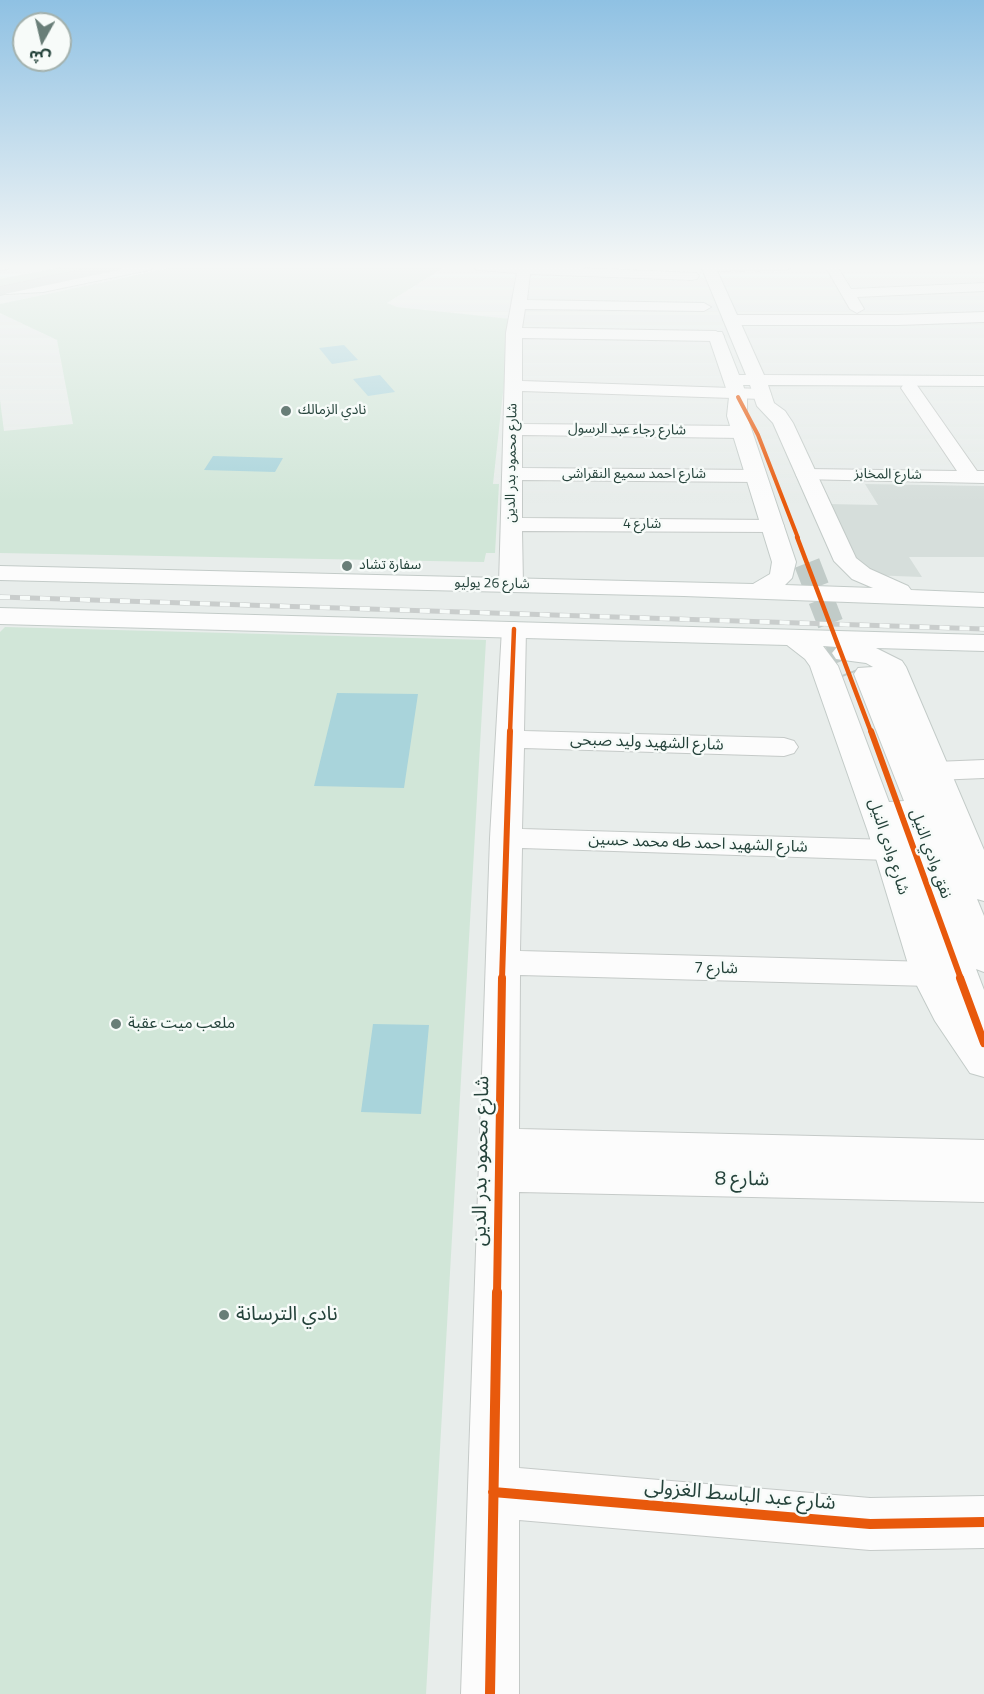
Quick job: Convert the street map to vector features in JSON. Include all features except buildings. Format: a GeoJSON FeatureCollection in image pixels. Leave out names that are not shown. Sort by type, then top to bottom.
{"type":"FeatureCollection","features":[{"type":"Feature","properties":{"kind":"street","name":"شارع محمود بدر الدين"},"geometry":{"type":"LineString","coordinates":[[511,585],[514,345]]}},
{"type":"Feature","properties":{"kind":"street"},"geometry":{"type":"LineString","coordinates":[[719,345],[736,390],[815,562]]}},
{"type":"Feature","properties":{"kind":"street"},"geometry":{"type":"LineString","coordinates":[[742,345],[762,393],[770,425],[815,562]]}},
{"type":"Feature","properties":{"kind":"street"},"geometry":{"type":"LineString","coordinates":[[513,382],[736,390],[762,393],[797,384],[984,381]]}},
{"type":"Feature","properties":{"kind":"street"},"geometry":{"type":"LineString","coordinates":[[797,384],[984,389]]}},
{"type":"Feature","properties":{"kind":"street"},"geometry":{"type":"LineString","coordinates":[[910,388],[977,477]]}},
{"type":"Feature","properties":{"kind":"street"},"geometry":{"type":"LineString","coordinates":[[736,390],[735,405],[740,428],[771,522],[815,562]]}},
{"type":"Feature","properties":{"kind":"street"},"geometry":{"type":"LineString","coordinates":[[762,393],[783,423],[806,475],[815,562]]}},
{"type":"Feature","properties":{"kind":"street","name":"شارع رجاء عبد الرسول"},"geometry":{"type":"LineString","coordinates":[[512,425],[740,428]]}},
{"type":"Feature","properties":{"kind":"street","name":"شارع احمد سميع النقراشى"},"geometry":{"type":"LineString","coordinates":[[512,469],[754,472]]}},
{"type":"Feature","properties":{"kind":"street","name":"شارع المخابز"},"geometry":{"type":"LineString","coordinates":[[806,475],[977,477]]}},
{"type":"Feature","properties":{"kind":"street","name":"شارع 4"},"geometry":{"type":"LineString","coordinates":[[511,519],[771,522]]}},
{"type":"Feature","properties":{"kind":"street"},"geometry":{"type":"LineString","coordinates":[[757,592],[780,578],[784,569],[815,562],[861,574],[877,583],[915,597]]}},
{"type":"Feature","properties":{"kind":"street","name":"شارع 26 يوليو"},"geometry":{"type":"LineString","coordinates":[[0,573],[511,585],[984,600]]}},
{"type":"Feature","properties":{"kind":"street"},"geometry":{"type":"LineString","coordinates":[[0,616],[984,643]]}},
{"type":"Feature","properties":{"kind":"street","name":"شارع محمود بدر الدين"},"geometry":{"type":"LineString","coordinates":[[490,1694],[502,953],[514,629]]}},
{"type":"Feature","properties":{"kind":"street","name":"شارع وادى النيل"},"geometry":{"type":"LineString","coordinates":[[791,636],[815,653],[858,670],[935,771],[980,872]]}},
{"type":"Feature","properties":{"kind":"street","name":"شارع وادى النيل"},"geometry":{"type":"LineString","coordinates":[[858,670],[887,841],[926,964],[949,1011],[984,1062]]}},
{"type":"Feature","properties":{"kind":"street","name":"نفق وادي النيل"},"geometry":{"type":"LineString","coordinates":[[858,670],[984,959]]}},
{"type":"Feature","properties":{"kind":"street","name":"نفق وادي النيل"},"geometry":{"type":"LineString","coordinates":[[858,670],[984,1043]]}},
{"type":"Feature","properties":{"kind":"street","name":"شارع الشهيد وليد صبحى"},"geometry":{"type":"LineString","coordinates":[[511,731],[781,739]]}},
{"type":"Feature","properties":{"kind":"street"},"geometry":{"type":"LineString","coordinates":[[935,771],[984,769]]}},
{"type":"Feature","properties":{"kind":"street","name":"شارع الشهيد احمد طه محمد حسين"},"geometry":{"type":"LineString","coordinates":[[506,829],[887,841]]}},
{"type":"Feature","properties":{"kind":"street","name":"شارع 7"},"geometry":{"type":"LineString","coordinates":[[502,953],[926,964]]}},
{"type":"Feature","properties":{"kind":"street","name":"شارع 8"},"geometry":{"type":"LineString","coordinates":[[499,1160],[984,1156]]}},
{"type":"Feature","properties":{"kind":"street","name":"شارع 8"},"geometry":{"type":"LineString","coordinates":[[499,1160],[984,1185]]}},
{"type":"Feature","properties":{"kind":"street","name":"شارع عبد الباسط الغزولى"},"geometry":{"type":"LineString","coordinates":[[493,1492],[870,1524],[984,1522]]}},
{"type":"Feature","properties":{"kind":"shaded area"},"geometry":{"type":"Polygon","coordinates":[[[865,484],[984,486],[984,557],[909,557],[922,577],[869,575],[854,558],[827,504],[878,505],[865,484]]]}},
{"type":"Feature","properties":{"kind":"green space","name":"نادي الزمالك"},"geometry":{"type":"Polygon","coordinates":[[[58,345],[508,345],[493,484],[499,484],[495,553],[486,553],[484,562],[0,553],[0,400],[4,431],[73,424],[58,345]]]}},
{"type":"Feature","properties":{"kind":"green space","name":"نادي الترسانة"},"geometry":{"type":"Polygon","coordinates":[[[5,627],[486,640],[426,1694],[0,1694],[0,632],[5,627]]]}},
{"type":"Feature","properties":{"kind":"water"},"geometry":{"type":"Polygon","coordinates":[[[344,345],[358,360],[332,364],[319,348],[344,345]]]}},
{"type":"Feature","properties":{"kind":"water"},"geometry":{"type":"Polygon","coordinates":[[[380,375],[395,392],[368,396],[353,379],[380,375]]]}},
{"type":"Feature","properties":{"kind":"water"},"geometry":{"type":"Polygon","coordinates":[[[213,456],[283,458],[275,472],[204,470],[213,456]]]}},
{"type":"Feature","properties":{"kind":"water"},"geometry":{"type":"Polygon","coordinates":[[[337,693],[418,694],[404,788],[314,786],[337,693]]]}},
{"type":"Feature","properties":{"kind":"water"},"geometry":{"type":"Polygon","coordinates":[[[373,1024],[429,1025],[421,1114],[361,1112],[373,1024]]]}},
{"type":"Feature","properties":{"kind":"tunnel"},"geometry":{"type":"LineString","coordinates":[[807,563],[850,674]]}},
{"type":"Feature","properties":{"kind":"railway"},"geometry":{"type":"LineString","coordinates":[[0,597],[984,629]]}},
{"type":"Feature","properties":{"kind":"cycle path"},"geometry":{"type":"LineString","coordinates":[[738,397],[758,435],[850,674],[984,1043]]}},
{"type":"Feature","properties":{"kind":"cycle path"},"geometry":{"type":"LineString","coordinates":[[490,1694],[502,963],[514,629]]}},
{"type":"Feature","properties":{"kind":"cycle path"},"geometry":{"type":"LineString","coordinates":[[493,1492],[870,1524],[984,1522]]}},
{"type":"Feature","properties":{"kind":"place","name":"نادي الزمالك"},"geometry":{"type":"Point","coordinates":[286,411]}},
{"type":"Feature","properties":{"kind":"place","name":"سفارة تشاد"},"geometry":{"type":"Point","coordinates":[347,566]}},
{"type":"Feature","properties":{"kind":"place","name":"ملعب ميت عقبة"},"geometry":{"type":"Point","coordinates":[116,1024]}},
{"type":"Feature","properties":{"kind":"place","name":"نادي الترسانة"},"geometry":{"type":"Point","coordinates":[224,1315]}}]}
